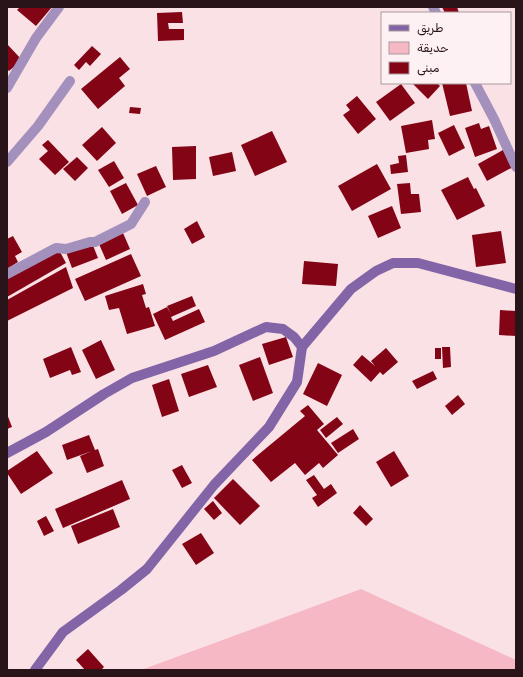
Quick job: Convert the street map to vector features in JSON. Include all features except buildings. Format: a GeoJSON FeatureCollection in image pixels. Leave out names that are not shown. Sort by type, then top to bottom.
{"type":"FeatureCollection","features":[{"type":"Feature","properties":{"kind":"street"},"geometry":{"type":"LineString","coordinates":[[7,88],[36,38],[59,7]]}},
{"type":"Feature","properties":{"kind":"street"},"geometry":{"type":"LineString","coordinates":[[7,162],[38,126],[70,81]]}},
{"type":"Feature","properties":{"kind":"street"},"geometry":{"type":"LineString","coordinates":[[476,84],[494,119],[516,167]]}},
{"type":"Feature","properties":{"kind":"street"},"geometry":{"type":"LineString","coordinates":[[7,274],[56,248],[66,249],[95,242],[131,224],[145,202]]}},
{"type":"Feature","properties":{"kind":"street"},"geometry":{"type":"LineString","coordinates":[[35,670],[63,632],[147,569],[214,485],[269,427],[297,382],[302,347],[351,289],[376,271],[393,263],[418,263],[516,289]]}},
{"type":"Feature","properties":{"kind":"street"},"geometry":{"type":"LineString","coordinates":[[7,453],[46,432],[104,394],[132,378],[214,351],[266,327],[283,329],[294,337],[302,347]]}},
{"type":"Feature","properties":{"kind":"green space"},"geometry":{"type":"Polygon","coordinates":[[[361,589],[516,660],[516,670],[141,670],[361,589]]]}}]}
